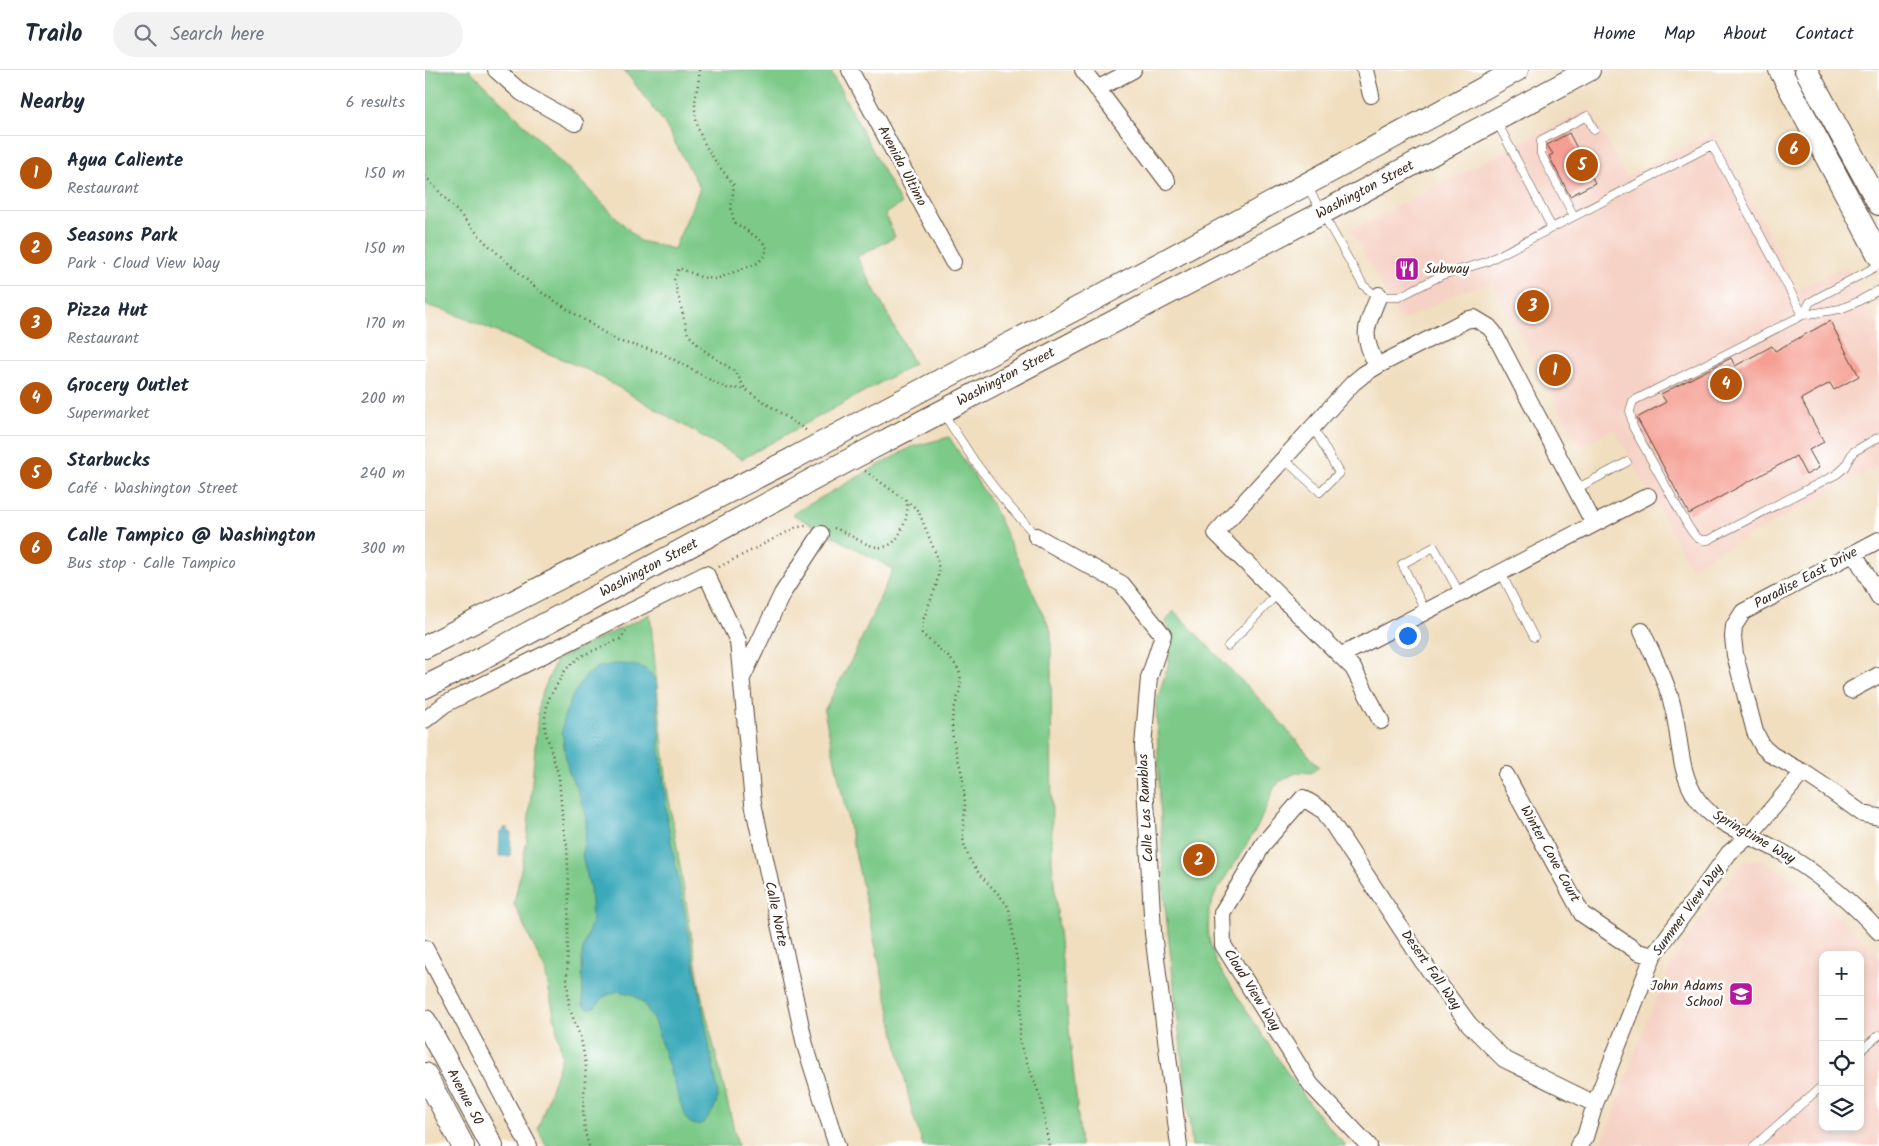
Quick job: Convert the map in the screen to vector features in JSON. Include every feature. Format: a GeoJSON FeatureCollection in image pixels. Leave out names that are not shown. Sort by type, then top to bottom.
{"type":"FeatureCollection","features":[{"type":"Feature","properties":{"kind":"main road","name":"Washington Street"},"geometry":{"type":"LineString","coordinates":[[425,647],[794,458],[1306,185],[1517,70]]}},
{"type":"Feature","properties":{"kind":"main road","name":"Washington Street"},"geometry":{"type":"LineString","coordinates":[[425,687],[821,474],[1322,213],[1589,70]]}},
{"type":"Feature","properties":{"kind":"main road"},"geometry":{"type":"LineString","coordinates":[[1780,70],[1879,256]]}},
{"type":"Feature","properties":{"kind":"main road"},"geometry":{"type":"LineString","coordinates":[[1806,70],[1879,204]]}},
{"type":"Feature","properties":{"kind":"main road","name":"Avenue 50"},"geometry":{"type":"LineString","coordinates":[[425,1021],[492,1146]]}},
{"type":"Feature","properties":{"kind":"main road","name":"Avenue 50"},"geometry":{"type":"LineString","coordinates":[[425,1074],[463,1146]]}},
{"type":"Feature","properties":{"kind":"street"},"geometry":{"type":"LineString","coordinates":[[496,70],[521,93],[575,123]]}},
{"type":"Feature","properties":{"kind":"street","name":"Avenida Ultimo"},"geometry":{"type":"LineString","coordinates":[[850,70],[953,262]]}},
{"type":"Feature","properties":{"kind":"street"},"geometry":{"type":"LineString","coordinates":[[1083,70],[1167,181]]}},
{"type":"Feature","properties":{"kind":"street"},"geometry":{"type":"LineString","coordinates":[[1097,88],[1133,70]]}},
{"type":"Feature","properties":{"kind":"street"},"geometry":{"type":"LineString","coordinates":[[1365,70],[1371,95]]}},
{"type":"Feature","properties":{"kind":"street"},"geometry":{"type":"LineString","coordinates":[[1377,366],[1368,349],[1365,337],[1368,323],[1379,295]]}},
{"type":"Feature","properties":{"kind":"street"},"geometry":{"type":"LineString","coordinates":[[1381,722],[1353,668],[1216,533],[1353,383],[1363,374],[1377,366],[1466,320],[1474,318],[1481,321],[1494,333],[1594,524]]}},
{"type":"Feature","properties":{"kind":"street"},"geometry":{"type":"LineString","coordinates":[[1342,656],[1648,496]]}},
{"type":"Feature","properties":{"kind":"street"},"geometry":{"type":"LineString","coordinates":[[742,678],[782,594],[821,534]]}},
{"type":"Feature","properties":{"kind":"street","name":"Calle Las Ramblas"},"geometry":{"type":"LineString","coordinates":[[1036,536],[1122,584],[1163,635],[1149,678],[1143,746],[1153,933],[1179,1146]]}},
{"type":"Feature","properties":{"kind":"street","name":"Paradise East Drive"},"geometry":{"type":"LineString","coordinates":[[1879,540],[1743,612],[1734,626],[1733,637],[1735,655],[1755,732],[1763,747],[1772,755],[1803,772],[1863,814],[1879,817]]}},
{"type":"Feature","properties":{"kind":"street"},"geometry":{"type":"LineString","coordinates":[[1854,552],[1879,597]]}},
{"type":"Feature","properties":{"kind":"street","name":"Calle Norte"},"geometry":{"type":"LineString","coordinates":[[425,720],[445,704],[707,574],[739,641],[753,803],[805,1045],[837,1146]]}},
{"type":"Feature","properties":{"kind":"street","name":"Springtime Way"},"geometry":{"type":"LineString","coordinates":[[1642,631],[1665,681],[1671,699],[1681,760],[1698,800],[1709,811],[1726,823],[1792,858],[1876,925]]}},
{"type":"Feature","properties":{"kind":"street"},"geometry":{"type":"LineString","coordinates":[[1851,690],[1879,675]]}},
{"type":"Feature","properties":{"kind":"street","name":"Summer View Way"},"geometry":{"type":"LineString","coordinates":[[1595,1104],[1653,956],[1729,853],[1749,836],[1803,772]]}},
{"type":"Feature","properties":{"kind":"street","name":"Winter Cove Court"},"geometry":{"type":"LineString","coordinates":[[1506,775],[1582,914],[1638,952],[1653,956]]}},
{"type":"Feature","properties":{"kind":"street","name":"Desert Fall Way"},"geometry":{"type":"LineString","coordinates":[[1303,798],[1324,811],[1423,962],[1469,1024],[1503,1059],[1595,1104]]}},
{"type":"Feature","properties":{"kind":"street","name":"Cloud View Way"},"geometry":{"type":"LineString","coordinates":[[1303,798],[1264,843],[1222,913],[1223,945],[1311,1085],[1369,1146]]}},
{"type":"Feature","properties":{"kind":"street"},"geometry":{"type":"LineString","coordinates":[[425,948],[529,1146]]}},
{"type":"Feature","properties":{"kind":"street"},"geometry":{"type":"LineString","coordinates":[[1578,1146],[1585,1137],[1595,1104]]}},
{"type":"Feature","properties":{"kind":"lane"},"geometry":{"type":"LineString","coordinates":[[1574,216],[1541,154],[1541,140],[1587,116],[1595,130]]}},
{"type":"Feature","properties":{"kind":"lane"},"geometry":{"type":"LineString","coordinates":[[1497,120],[1552,228]]}},
{"type":"Feature","properties":{"kind":"lane"},"geometry":{"type":"LineString","coordinates":[[1306,185],[1363,285],[1375,295],[1399,297],[1441,275],[1486,262],[1712,145],[1803,315]]}},
{"type":"Feature","properties":{"kind":"lane"},"geometry":{"type":"LineString","coordinates":[[1803,315],[1810,302],[1879,265]]}},
{"type":"Feature","properties":{"kind":"lane"},"geometry":{"type":"LineString","coordinates":[[1879,290],[1840,309],[1803,315],[1633,402],[1630,412],[1633,427],[1688,526],[1701,541],[1708,540],[1837,474],[1844,468],[1853,452],[1879,437]]}},
{"type":"Feature","properties":{"kind":"lane"},"geometry":{"type":"LineString","coordinates":[[942,411],[975,462],[1003,499],[1036,536]]}},
{"type":"Feature","properties":{"kind":"lane"},"geometry":{"type":"LineString","coordinates":[[1284,459],[1320,492],[1339,473],[1313,427]]}},
{"type":"Feature","properties":{"kind":"lane"},"geometry":{"type":"LineString","coordinates":[[1576,489],[1627,462]]}},
{"type":"Feature","properties":{"kind":"lane"},"geometry":{"type":"LineString","coordinates":[[1426,612],[1402,564],[1434,547],[1460,594]]}},
{"type":"Feature","properties":{"kind":"lane"},"geometry":{"type":"LineString","coordinates":[[1501,573],[1534,637]]}},
{"type":"Feature","properties":{"kind":"lane"},"geometry":{"type":"LineString","coordinates":[[1228,646],[1277,593]]}},
{"type":"Feature","properties":{"kind":"lane"},"geometry":{"type":"LineString","coordinates":[[1864,1048],[1879,1035]]}},
{"type":"Feature","properties":{"kind":"lane"},"geometry":{"type":"LineString","coordinates":[[1754,1146],[1822,1086]]}},
{"type":"Feature","properties":{"kind":"path"},"geometry":{"type":"LineString","coordinates":[[699,70],[700,77],[695,104],[696,122],[702,142],[734,184],[731,208],[734,222],[762,241],[767,248],[765,255],[758,263],[715,279],[701,277],[679,268],[675,280],[688,334],[702,349],[736,372],[745,389],[810,434]]}},
{"type":"Feature","properties":{"kind":"path"},"geometry":{"type":"LineString","coordinates":[[425,176],[485,242],[538,290],[617,342],[660,352],[725,388],[745,389]]}},
{"type":"Feature","properties":{"kind":"path"},"geometry":{"type":"LineString","coordinates":[[859,467],[918,510],[937,557],[939,571],[936,586],[923,620],[922,633],[954,662],[960,672],[960,688],[954,707],[952,723],[954,748],[963,780],[964,845],[971,864],[1009,908],[1022,994],[1019,1041],[1041,1099],[1049,1146]]}},
{"type":"Feature","properties":{"kind":"path"},"geometry":{"type":"LineString","coordinates":[[589,1146],[585,1132],[583,1110],[586,1065],[581,1039],[569,1007],[567,978],[569,888],[567,846],[559,777],[545,730],[545,718],[548,700],[566,669],[581,656],[620,639],[626,634],[625,615]]}},
{"type":"Feature","properties":{"kind":"shaded area"},"geometry":{"type":"Polygon","coordinates":[[[1589,108],[1626,177],[1715,131],[1798,290],[1846,265],[1879,327],[1879,466],[1691,567],[1614,429],[1579,446],[1492,283],[1454,294],[1401,322],[1351,230],[1589,108]]]}},
{"type":"Feature","properties":{"kind":"shaded area","name":"John Adams School"},"geometry":{"type":"Polygon","coordinates":[[[1760,859],[1800,884],[1852,928],[1879,959],[1879,1146],[1599,1146],[1608,1130],[1646,1022],[1671,966],[1702,916],[1744,862],[1760,859]]]}},
{"type":"Feature","properties":{"kind":"green space"},"geometry":{"type":"Polygon","coordinates":[[[425,70],[470,70],[640,241],[674,249],[700,188],[663,121],[624,70],[830,70],[901,204],[885,214],[895,237],[857,257],[914,364],[742,459],[590,371],[447,311],[425,305],[425,70]]]}},
{"type":"Feature","properties":{"kind":"green space"},"geometry":{"type":"Polygon","coordinates":[[[949,437],[992,504],[1051,631],[1052,862],[1081,1146],[923,1146],[912,1112],[824,711],[855,653],[893,569],[792,514],[911,447],[949,437]]]}},
{"type":"Feature","properties":{"kind":"green space"},"geometry":{"type":"Polygon","coordinates":[[[1174,611],[1269,709],[1319,767],[1311,773],[1301,772],[1294,774],[1279,782],[1274,788],[1257,828],[1216,892],[1209,910],[1208,935],[1216,963],[1284,1068],[1315,1111],[1346,1146],[1192,1146],[1164,897],[1156,703],[1169,662],[1170,634],[1166,621],[1174,611]]]}},
{"type":"Feature","properties":{"kind":"green space"},"geometry":{"type":"Polygon","coordinates":[[[650,614],[667,787],[701,993],[738,1146],[546,1146],[538,1129],[562,1056],[545,970],[514,904],[527,840],[539,701],[556,660],[650,614]]]}},
{"type":"Feature","properties":{"kind":"water"},"geometry":{"type":"Polygon","coordinates":[[[615,664],[634,665],[645,669],[656,683],[660,752],[668,825],[718,1092],[712,1113],[702,1123],[696,1125],[685,1117],[654,1021],[643,1002],[631,994],[618,991],[605,996],[596,1006],[589,1009],[583,1005],[582,953],[592,920],[590,887],[582,856],[586,819],[579,793],[569,773],[562,732],[564,717],[573,695],[585,677],[598,667],[615,664]]]}},
{"type":"Feature","properties":{"kind":"water"},"geometry":{"type":"Polygon","coordinates":[[[504,828],[508,828],[508,832],[511,832],[510,856],[499,856],[500,831],[503,831],[504,828]]]}},
{"type":"Feature","properties":{"kind":"building"},"geometry":{"type":"Polygon","coordinates":[[[1569,133],[1595,183],[1570,196],[1549,156],[1553,154],[1547,145],[1569,133]]]}},
{"type":"Feature","properties":{"kind":"building"},"geometry":{"type":"Polygon","coordinates":[[[1830,321],[1859,376],[1834,390],[1830,383],[1801,399],[1824,442],[1809,450],[1819,468],[1806,475],[1796,456],[1689,514],[1637,418],[1666,402],[1661,394],[1731,358],[1735,366],[1772,346],[1775,351],[1830,321]]]}},
{"type":"Feature","properties":{"kind":"place","name":"Calle Tampico @ Washington"},"geometry":{"type":"Point","coordinates":[1794,149]}},
{"type":"Feature","properties":{"kind":"place","name":"Starbucks"},"geometry":{"type":"Point","coordinates":[1582,165]}},
{"type":"Feature","properties":{"kind":"place","name":"Subway"},"geometry":{"type":"Point","coordinates":[1407,269]}},
{"type":"Feature","properties":{"kind":"place","name":"Pizza Hut"},"geometry":{"type":"Point","coordinates":[1533,306]}},
{"type":"Feature","properties":{"kind":"place","name":"Agua Caliente"},"geometry":{"type":"Point","coordinates":[1555,370]}},
{"type":"Feature","properties":{"kind":"place","name":"Grocery Outlet"},"geometry":{"type":"Point","coordinates":[1726,384]}},
{"type":"Feature","properties":{"kind":"place","name":"Seasons Park"},"geometry":{"type":"Point","coordinates":[1199,860]}},
{"type":"Feature","properties":{"kind":"place","name":"John Adams School"},"geometry":{"type":"Point","coordinates":[1741,994]}}]}
